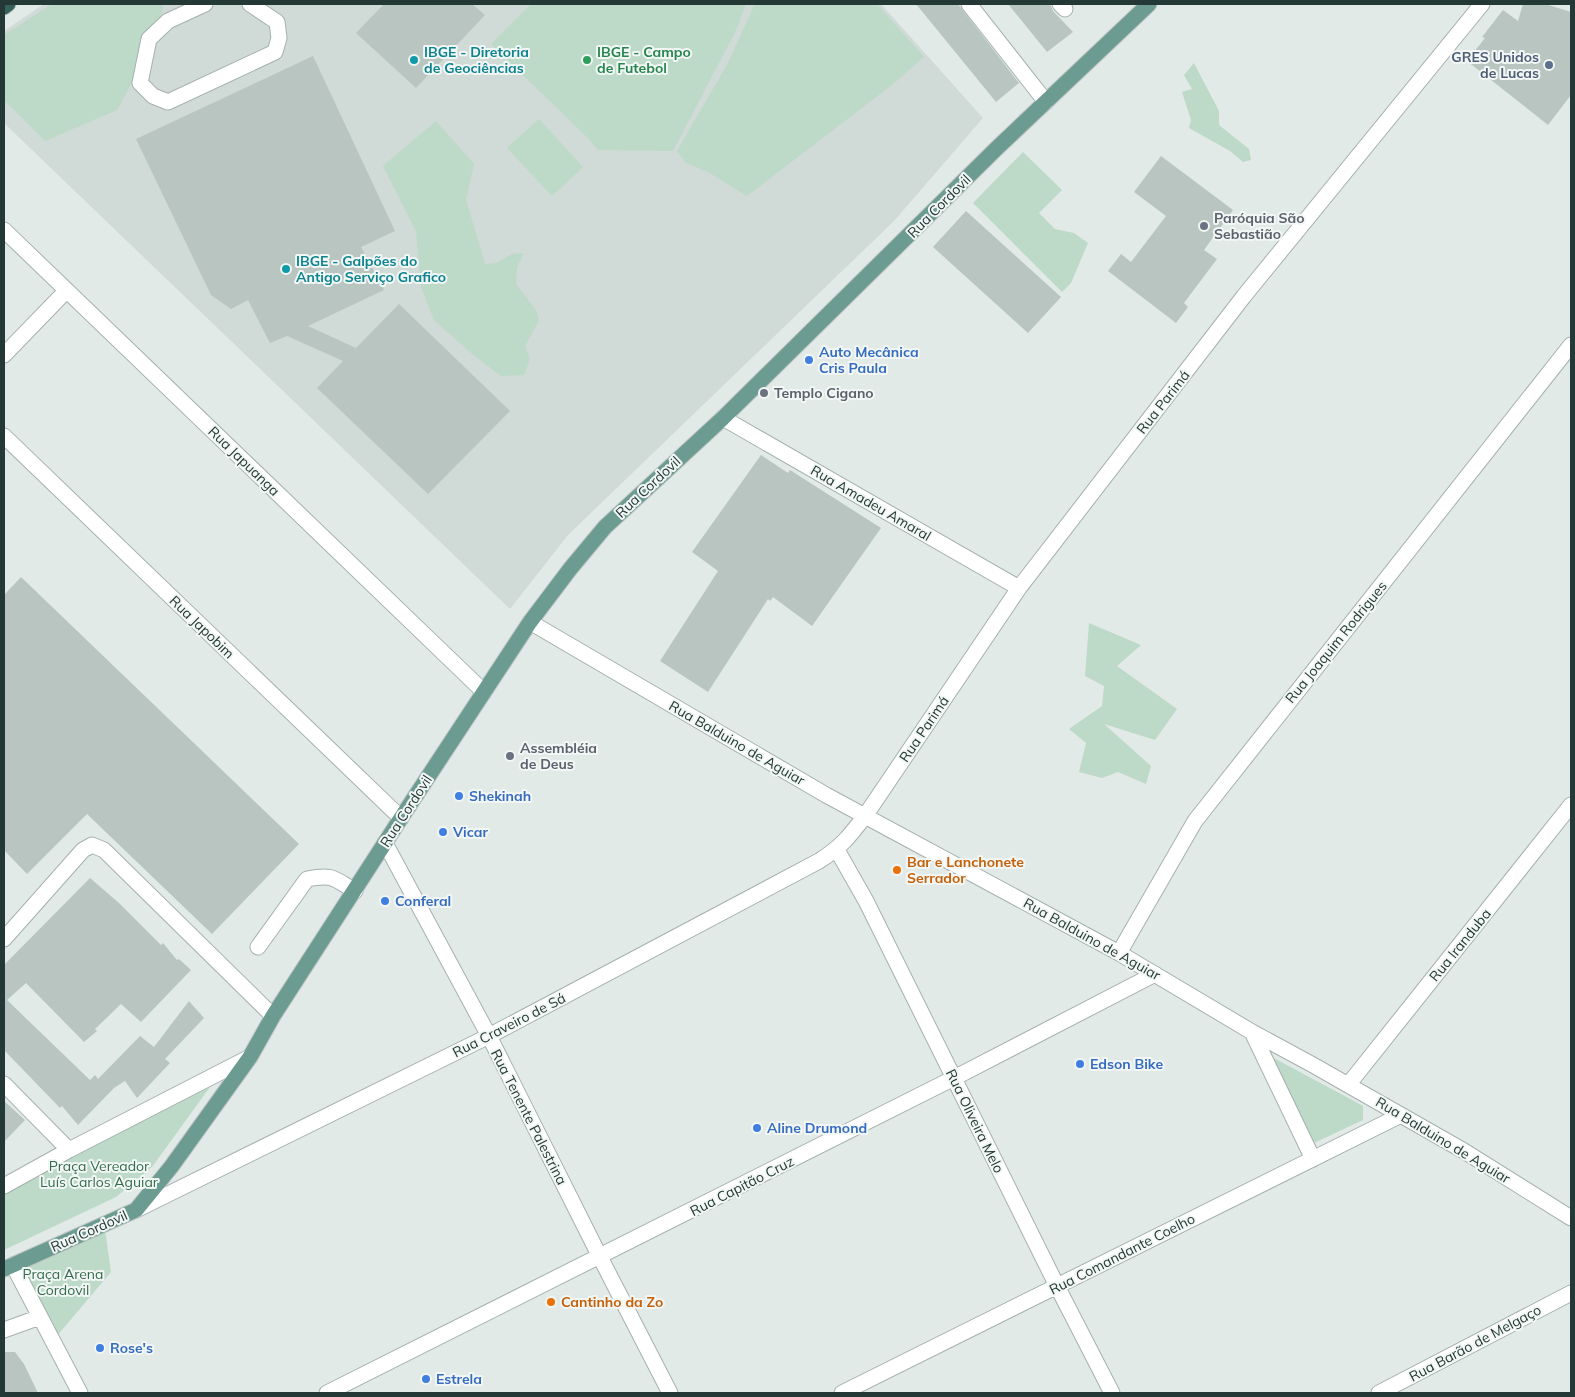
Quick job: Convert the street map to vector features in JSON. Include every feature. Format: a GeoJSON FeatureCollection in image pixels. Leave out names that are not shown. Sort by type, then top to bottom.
{"type":"FeatureCollection","features":[{"type":"Feature","properties":{"kind":"highway"},"geometry":{"type":"LineString","coordinates":[[4,6],[8,4]]}},
{"type":"Feature","properties":{"kind":"main road","name":"Rua Cordovil"},"geometry":{"type":"LineString","coordinates":[[8,1267],[136,1210],[171,1167],[250,1057],[400,818],[530,622],[605,527],[723,418],[1046,102],[1150,4]]}},
{"type":"Feature","properties":{"kind":"street"},"geometry":{"type":"LineString","coordinates":[[168,21],[171,4]]}},
{"type":"Feature","properties":{"kind":"street"},"geometry":{"type":"LineString","coordinates":[[206,4],[168,21],[149,39],[140,83],[153,96],[168,102],[275,52],[279,38],[277,22],[250,4]]}},
{"type":"Feature","properties":{"kind":"street"},"geometry":{"type":"LineString","coordinates":[[969,4],[1046,102]]}},
{"type":"Feature","properties":{"kind":"street","name":"Rua Parimá"},"geometry":{"type":"LineString","coordinates":[[865,816],[1019,588],[1244,296],[1482,4]]}},
{"type":"Feature","properties":{"kind":"street","name":"Rua Japuanga"},"geometry":{"type":"LineString","coordinates":[[4,230],[484,692]]}},
{"type":"Feature","properties":{"kind":"street"},"geometry":{"type":"LineString","coordinates":[[4,355],[66,291]]}},
{"type":"Feature","properties":{"kind":"street","name":"Rua Joaquim Rodrigues"},"geometry":{"type":"LineString","coordinates":[[1119,953],[1195,821],[1571,345]]}},
{"type":"Feature","properties":{"kind":"street","name":"Rua Amadeu Amaral"},"geometry":{"type":"LineString","coordinates":[[723,418],[1019,588]]}},
{"type":"Feature","properties":{"kind":"street","name":"Rua Japobim"},"geometry":{"type":"LineString","coordinates":[[4,436],[400,818]]}},
{"type":"Feature","properties":{"kind":"street","name":"Rua Balduino de Aguiar"},"geometry":{"type":"LineString","coordinates":[[530,622],[826,795],[1119,953],[1252,1032],[1464,1151],[1571,1218]]}},
{"type":"Feature","properties":{"kind":"street","name":"Rua Iranduba"},"geometry":{"type":"LineString","coordinates":[[1348,1085],[1569,814]]}},
{"type":"Feature","properties":{"kind":"street","name":"Rua Craveiro de Sá"},"geometry":{"type":"LineString","coordinates":[[136,1210],[488,1036],[819,861],[837,850],[865,816]]}},
{"type":"Feature","properties":{"kind":"street","name":"Rua Tenente Palestrina"},"geometry":{"type":"LineString","coordinates":[[386,843],[488,1036],[670,1393]]}},
{"type":"Feature","properties":{"kind":"street"},"geometry":{"type":"LineString","coordinates":[[4,939],[83,850],[92,845],[104,850],[274,1016]]}},
{"type":"Feature","properties":{"kind":"street","name":"Rua Oliveira Melo"},"geometry":{"type":"LineString","coordinates":[[837,850],[866,900],[1112,1393]]}},
{"type":"Feature","properties":{"kind":"street"},"geometry":{"type":"LineString","coordinates":[[258,947],[307,880],[330,876],[355,891]]}},
{"type":"Feature","properties":{"kind":"street","name":"Rua Capitão Cruz"},"geometry":{"type":"LineString","coordinates":[[327,1393],[954,1078],[1155,974]]}},
{"type":"Feature","properties":{"kind":"street"},"geometry":{"type":"LineString","coordinates":[[1252,1032],[1313,1159]]}},
{"type":"Feature","properties":{"kind":"street"},"geometry":{"type":"LineString","coordinates":[[4,1186],[69,1150],[250,1057]]}},
{"type":"Feature","properties":{"kind":"street"},"geometry":{"type":"LineString","coordinates":[[4,1084],[69,1150]]}},
{"type":"Feature","properties":{"kind":"street","name":"Rua Comandante Coelho"},"geometry":{"type":"LineString","coordinates":[[842,1393],[1401,1115]]}},
{"type":"Feature","properties":{"kind":"street"},"geometry":{"type":"LineString","coordinates":[[8,1267],[40,1317],[80,1393]]}},
{"type":"Feature","properties":{"kind":"street","name":"Rua Barão de Melgaço"},"geometry":{"type":"LineString","coordinates":[[1379,1393],[1571,1293]]}},
{"type":"Feature","properties":{"kind":"street"},"geometry":{"type":"LineString","coordinates":[[4,1330],[40,1317]]}},
{"type":"Feature","properties":{"kind":"shaded area"},"geometry":{"type":"Polygon","coordinates":[[[44,4],[881,4],[983,118],[894,221],[568,535],[510,609],[4,123],[4,31],[44,4]]]}},
{"type":"Feature","properties":{"kind":"green space"},"geometry":{"type":"Polygon","coordinates":[[[52,4],[164,4],[153,43],[117,110],[45,141],[4,100],[4,35],[52,4]]]}},
{"type":"Feature","properties":{"kind":"green space","name":"IBGE - Campo de Futebol"},"geometry":{"type":"Polygon","coordinates":[[[531,4],[746,4],[735,32],[673,151],[598,150],[491,44],[531,4]]]}},
{"type":"Feature","properties":{"kind":"green space"},"geometry":{"type":"Polygon","coordinates":[[[755,4],[877,4],[924,57],[893,84],[747,196],[708,172],[686,163],[677,151],[728,63],[755,4]]]}},
{"type":"Feature","properties":{"kind":"green space"},"geometry":{"type":"Polygon","coordinates":[[[1194,63],[1219,111],[1219,125],[1249,149],[1251,160],[1243,162],[1230,151],[1189,128],[1191,120],[1182,92],[1192,89],[1184,75],[1194,63]]]}},
{"type":"Feature","properties":{"kind":"green space"},"geometry":{"type":"Polygon","coordinates":[[[539,119],[583,167],[552,196],[507,148],[539,119]]]}},
{"type":"Feature","properties":{"kind":"green space"},"geometry":{"type":"Polygon","coordinates":[[[436,121],[474,164],[466,200],[485,264],[496,263],[512,254],[524,253],[517,267],[516,284],[536,310],[539,320],[525,346],[530,359],[524,375],[501,376],[471,353],[434,320],[421,287],[416,231],[383,166],[436,121]]]}},
{"type":"Feature","properties":{"kind":"green space"},"geometry":{"type":"Polygon","coordinates":[[[1023,152],[1062,190],[1039,213],[1055,229],[1074,233],[1088,243],[1071,283],[1062,292],[973,203],[1023,152]]]}},
{"type":"Feature","properties":{"kind":"green space"},"geometry":{"type":"Polygon","coordinates":[[[1089,623],[1141,645],[1117,666],[1177,709],[1155,740],[1104,724],[1151,766],[1146,784],[1118,772],[1102,778],[1079,772],[1086,743],[1069,729],[1102,706],[1104,686],[1085,676],[1089,623]]]}},
{"type":"Feature","properties":{"kind":"green space"},"geometry":{"type":"Polygon","coordinates":[[[1268,1055],[1363,1106],[1363,1120],[1314,1143],[1268,1055]]]}},
{"type":"Feature","properties":{"kind":"green space","name":"Praça Vereador Luís Carlos Aguiar"},"geometry":{"type":"Polygon","coordinates":[[[210,1087],[152,1167],[116,1197],[4,1250],[4,1195],[77,1154],[210,1087]]]}},
{"type":"Feature","properties":{"kind":"green space","name":"Praça Arena Cordovil"},"geometry":{"type":"Polygon","coordinates":[[[105,1230],[111,1272],[56,1337],[20,1268],[105,1230]]]}},
{"type":"Feature","properties":{"kind":"building","name":"IBGE - Diretoria de Geociências"},"geometry":{"type":"Polygon","coordinates":[[[384,4],[472,4],[485,15],[416,88],[356,33],[384,4]]]}},
{"type":"Feature","properties":{"kind":"building"},"geometry":{"type":"Polygon","coordinates":[[[916,4],[958,4],[1019,83],[996,102],[916,4]]]}},
{"type":"Feature","properties":{"kind":"building"},"geometry":{"type":"Polygon","coordinates":[[[1008,4],[1050,4],[1053,11],[1073,32],[1047,52],[1008,4]]]}},
{"type":"Feature","properties":{"kind":"building"},"geometry":{"type":"Polygon","coordinates":[[[1523,4],[1545,4],[1571,12],[1571,95],[1548,125],[1467,61],[1485,38],[1482,37],[1503,10],[1518,21],[1523,4]]]}},
{"type":"Feature","properties":{"kind":"building","name":"IBGE - Galpões do Antigo Serviço Grafico"},"geometry":{"type":"Polygon","coordinates":[[[313,56],[395,231],[361,247],[384,290],[308,326],[356,348],[399,304],[510,411],[428,494],[317,388],[343,361],[287,336],[270,343],[248,300],[231,309],[211,295],[136,139],[313,56]]]}},
{"type":"Feature","properties":{"kind":"building"},"geometry":{"type":"Polygon","coordinates":[[[1161,156],[1233,210],[1204,250],[1217,259],[1184,303],[1188,307],[1176,323],[1108,271],[1121,254],[1131,262],[1166,216],[1134,192],[1161,156]]]}},
{"type":"Feature","properties":{"kind":"building"},"geometry":{"type":"Polygon","coordinates":[[[966,211],[1061,297],[1028,333],[933,247],[966,211]]]}},
{"type":"Feature","properties":{"kind":"building"},"geometry":{"type":"Polygon","coordinates":[[[761,455],[788,473],[790,470],[881,528],[812,626],[773,597],[770,601],[768,599],[708,692],[660,661],[718,571],[692,552],[761,455]]]}},
{"type":"Feature","properties":{"kind":"building"},"geometry":{"type":"Polygon","coordinates":[[[21,577],[299,844],[212,934],[87,814],[27,874],[4,850],[4,595],[21,577]]]}},
{"type":"Feature","properties":{"kind":"building"},"geometry":{"type":"Polygon","coordinates":[[[90,878],[119,903],[161,945],[163,943],[177,960],[179,959],[191,970],[141,1022],[121,1004],[95,1029],[97,1031],[84,1042],[26,983],[7,1000],[90,1080],[95,1075],[98,1079],[140,1036],[154,1047],[189,1001],[204,1018],[165,1059],[170,1063],[137,1098],[125,1081],[114,1088],[78,1125],[62,1106],[60,1108],[4,1050],[4,965],[90,878]]]}},
{"type":"Feature","properties":{"kind":"building"},"geometry":{"type":"Polygon","coordinates":[[[4,1101],[25,1120],[4,1142],[4,1101]]]}},
{"type":"Feature","properties":{"kind":"building"},"geometry":{"type":"Polygon","coordinates":[[[4,1352],[15,1352],[24,1364],[38,1393],[4,1393],[4,1352]]]}},
{"type":"Feature","properties":{"kind":"place","name":"IBGE - Diretoria de Geociências"},"geometry":{"type":"Point","coordinates":[414,60]}},
{"type":"Feature","properties":{"kind":"place","name":"IBGE - Campo de Futebol"},"geometry":{"type":"Point","coordinates":[587,60]}},
{"type":"Feature","properties":{"kind":"place","name":"GRES Unidos de Lucas"},"geometry":{"type":"Point","coordinates":[1549,65]}},
{"type":"Feature","properties":{"kind":"place","name":"Paróquia São Sebastião"},"geometry":{"type":"Point","coordinates":[1204,226]}},
{"type":"Feature","properties":{"kind":"place","name":"IBGE - Galpões do Antigo Serviço Grafico"},"geometry":{"type":"Point","coordinates":[286,269]}},
{"type":"Feature","properties":{"kind":"place","name":"Auto Mecânica Cris Paula"},"geometry":{"type":"Point","coordinates":[809,360]}},
{"type":"Feature","properties":{"kind":"place","name":"Templo Cigano"},"geometry":{"type":"Point","coordinates":[764,393]}},
{"type":"Feature","properties":{"kind":"place","name":"Assembléia de Deus"},"geometry":{"type":"Point","coordinates":[510,756]}},
{"type":"Feature","properties":{"kind":"place","name":"Shekinah"},"geometry":{"type":"Point","coordinates":[459,796]}},
{"type":"Feature","properties":{"kind":"place","name":"Vicar"},"geometry":{"type":"Point","coordinates":[443,832]}},
{"type":"Feature","properties":{"kind":"place","name":"Bar e Lanchonete Serrador"},"geometry":{"type":"Point","coordinates":[897,870]}},
{"type":"Feature","properties":{"kind":"place","name":"Conferal"},"geometry":{"type":"Point","coordinates":[385,901]}},
{"type":"Feature","properties":{"kind":"place","name":"Edson Bike"},"geometry":{"type":"Point","coordinates":[1080,1064]}},
{"type":"Feature","properties":{"kind":"place","name":"Aline Drumond"},"geometry":{"type":"Point","coordinates":[757,1128]}},
{"type":"Feature","properties":{"kind":"place","name":"Cantinho da Zo"},"geometry":{"type":"Point","coordinates":[551,1302]}},
{"type":"Feature","properties":{"kind":"place","name":"Rose's"},"geometry":{"type":"Point","coordinates":[100,1348]}},
{"type":"Feature","properties":{"kind":"place","name":"Estrela"},"geometry":{"type":"Point","coordinates":[426,1379]}}]}
